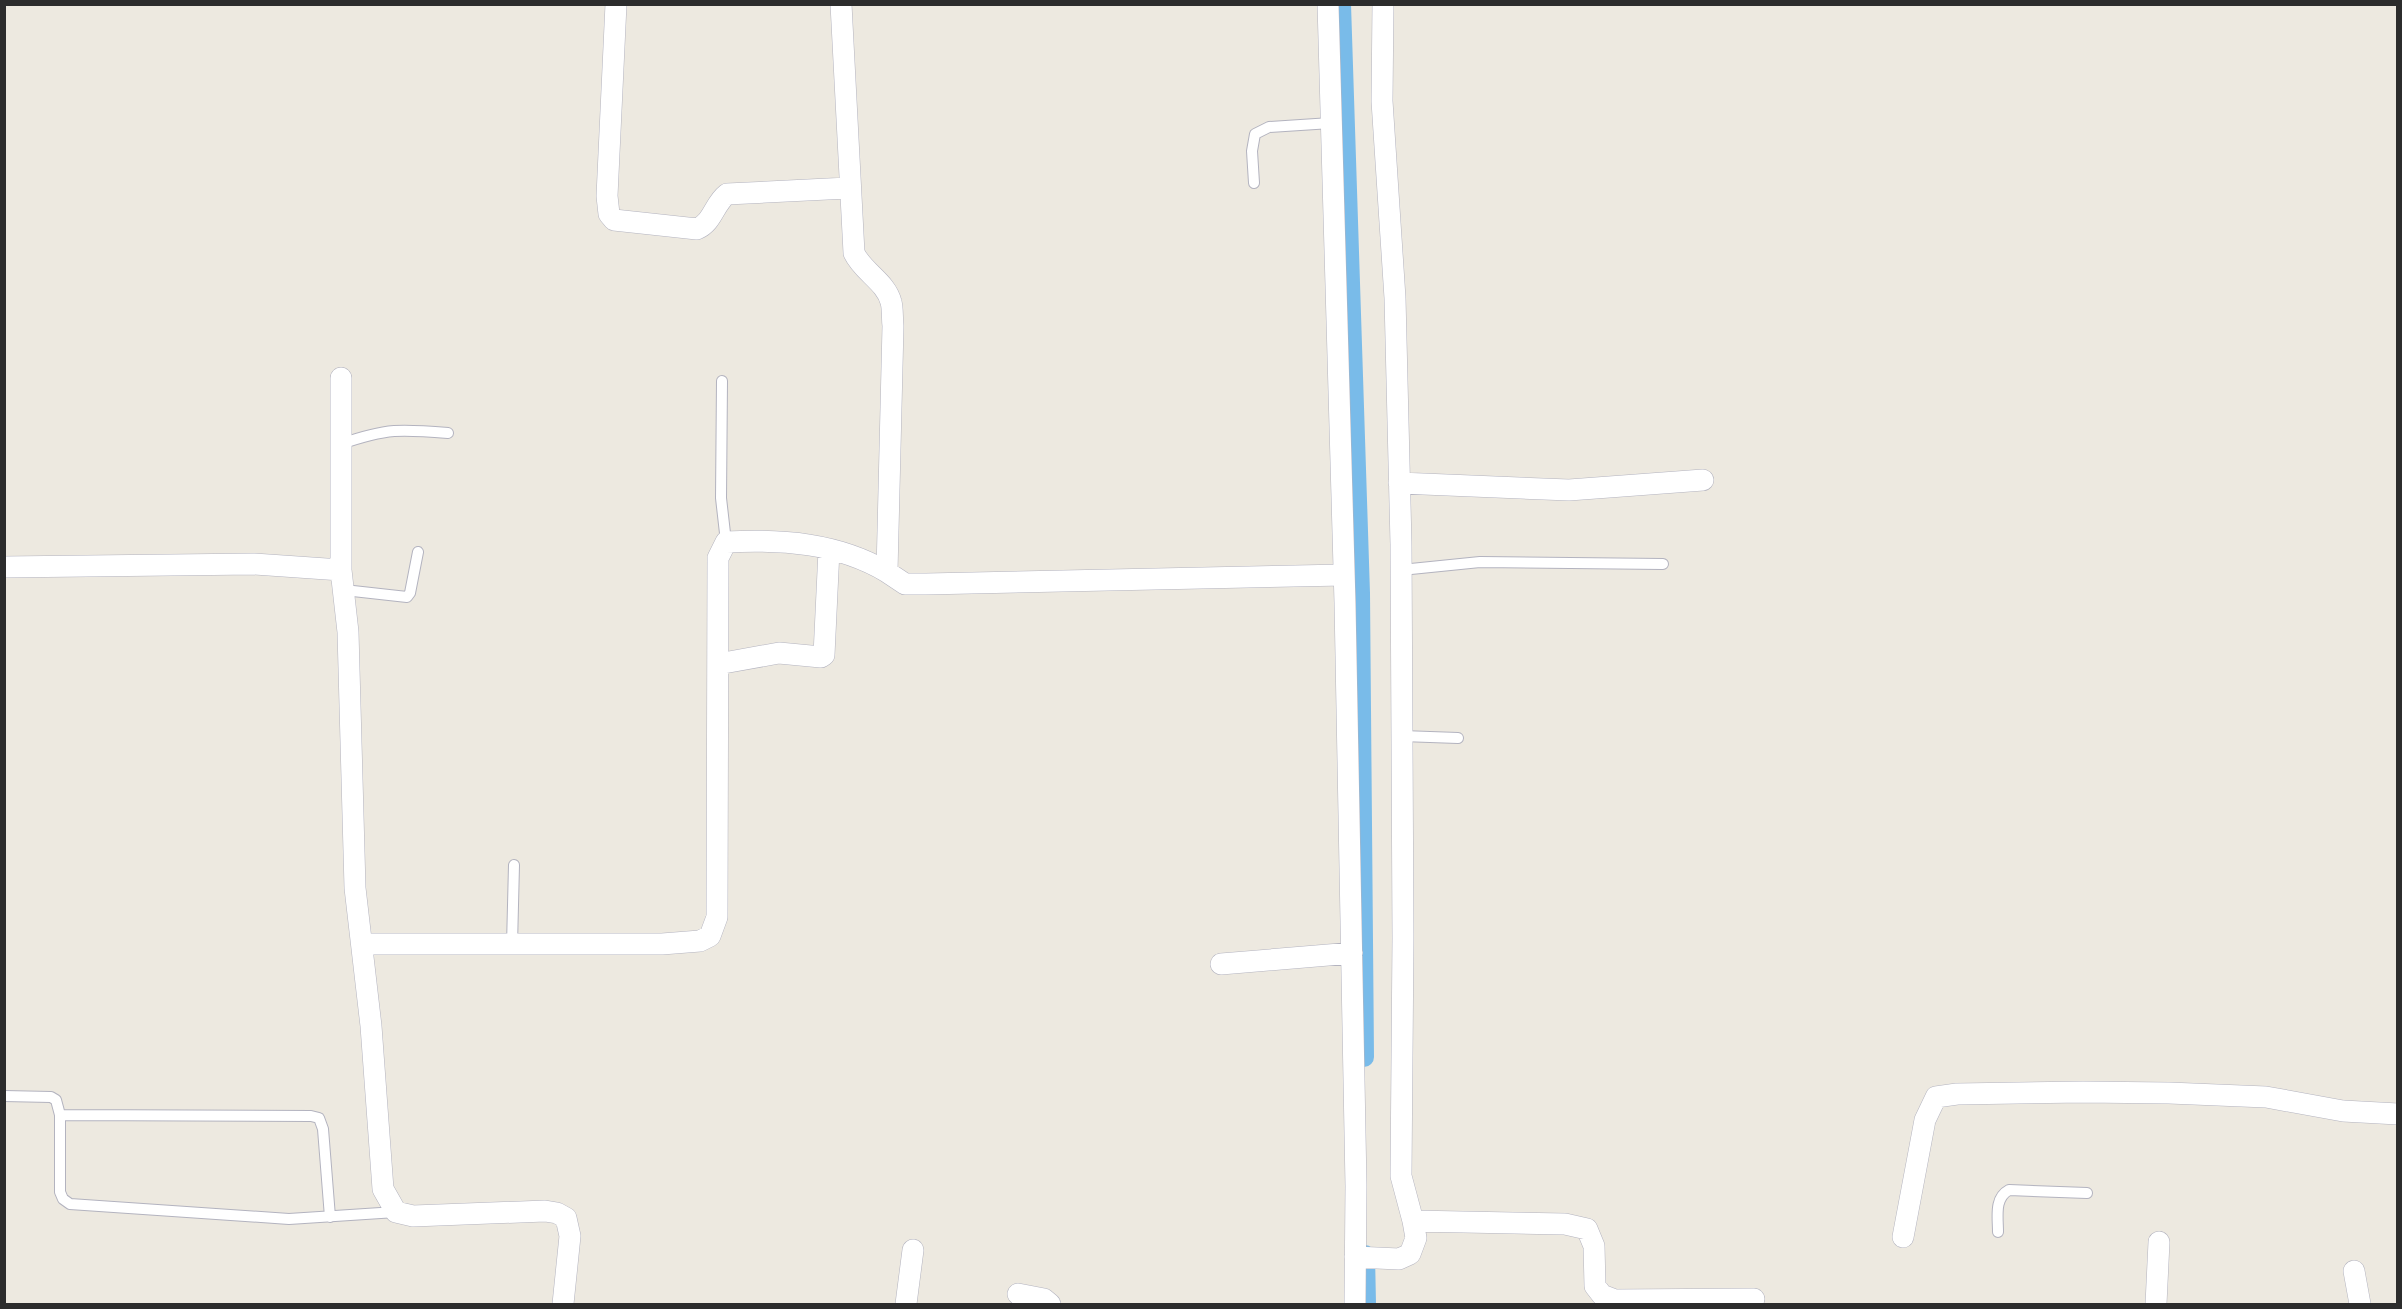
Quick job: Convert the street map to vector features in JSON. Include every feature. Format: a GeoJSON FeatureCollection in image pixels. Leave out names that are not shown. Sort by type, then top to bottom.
{"type":"FeatureCollection","features":[{"type":"Feature","properties":{"kind":"street"},"geometry":{"type":"LineString","coordinates":[[616,4],[607,196],[609,214],[614,220],[697,229],[707,224],[720,199],[728,194],[848,188]]}},
{"type":"Feature","properties":{"kind":"street"},"geometry":{"type":"LineString","coordinates":[[841,4],[848,188],[854,254],[861,267],[883,286],[891,301],[893,326],[887,572]]}},
{"type":"Feature","properties":{"kind":"street"},"geometry":{"type":"LineString","coordinates":[[1328,4],[1352,953],[1358,1258],[1355,1305]]}},
{"type":"Feature","properties":{"kind":"street"},"geometry":{"type":"LineString","coordinates":[[1358,1258],[1399,1259],[1410,1254],[1416,1238],[1401,1176],[1401,570],[1395,298],[1382,100],[1383,4]]}},
{"type":"Feature","properties":{"kind":"street"},"geometry":{"type":"LineString","coordinates":[[341,378],[342,580],[348,632],[355,888],[383,1189],[396,1212],[413,1216],[441,1217],[545,1211],[557,1213],[566,1218],[570,1236],[563,1305]]}},
{"type":"Feature","properties":{"kind":"street"},"geometry":{"type":"LineString","coordinates":[[1399,483],[1569,490],[1703,480]]}},
{"type":"Feature","properties":{"kind":"street"},"geometry":{"type":"LineString","coordinates":[[362,944],[662,944],[700,941],[710,936],[717,917],[718,558],[726,542],[794,541],[871,563],[905,584],[1344,575]]}},
{"type":"Feature","properties":{"kind":"street"},"geometry":{"type":"LineString","coordinates":[[718,664],[779,653],[821,657],[824,655],[829,550]]}},
{"type":"Feature","properties":{"kind":"street"},"geometry":{"type":"LineString","coordinates":[[4,567],[254,564],[342,580]]}},
{"type":"Feature","properties":{"kind":"street"},"geometry":{"type":"LineString","coordinates":[[1221,964],[1352,953]]}},
{"type":"Feature","properties":{"kind":"street"},"geometry":{"type":"LineString","coordinates":[[1903,1237],[1925,1120],[1936,1097],[1958,1094],[2169,1093],[2266,1097],[2343,1111],[2397,1114]]}},
{"type":"Feature","properties":{"kind":"street"},"geometry":{"type":"LineString","coordinates":[[1413,1221],[1565,1224],[1587,1229],[1594,1246],[1594,1286],[1602,1295],[1615,1300],[1754,1299]]}},
{"type":"Feature","properties":{"kind":"street"},"geometry":{"type":"LineString","coordinates":[[2156,1305],[2159,1242]]}},
{"type":"Feature","properties":{"kind":"street"},"geometry":{"type":"LineString","coordinates":[[906,1305],[913,1250]]}},
{"type":"Feature","properties":{"kind":"street"},"geometry":{"type":"LineString","coordinates":[[2354,1271],[2360,1305]]}},
{"type":"Feature","properties":{"kind":"street"},"geometry":{"type":"LineString","coordinates":[[1018,1294],[1044,1299],[1050,1305]]}},
{"type":"Feature","properties":{"kind":"lane"},"geometry":{"type":"LineString","coordinates":[[1254,183],[1252,151],[1255,134],[1269,127],[1331,123]]}},
{"type":"Feature","properties":{"kind":"lane"},"geometry":{"type":"LineString","coordinates":[[722,381],[721,498],[726,542]]}},
{"type":"Feature","properties":{"kind":"lane"},"geometry":{"type":"LineString","coordinates":[[341,444],[378,431],[396,429],[448,433]]}},
{"type":"Feature","properties":{"kind":"lane"},"geometry":{"type":"LineString","coordinates":[[342,580],[407,597],[410,593],[418,552]]}},
{"type":"Feature","properties":{"kind":"lane"},"geometry":{"type":"LineString","coordinates":[[1401,570],[1480,562],[1663,564]]}},
{"type":"Feature","properties":{"kind":"lane"},"geometry":{"type":"LineString","coordinates":[[1402,736],[1458,738]]}},
{"type":"Feature","properties":{"kind":"lane"},"geometry":{"type":"LineString","coordinates":[[512,945],[514,865]]}},
{"type":"Feature","properties":{"kind":"lane"},"geometry":{"type":"LineString","coordinates":[[4,1096],[51,1096],[56,1100],[60,1115],[60,1192],[63,1199],[70,1204],[289,1219],[396,1212]]}},
{"type":"Feature","properties":{"kind":"lane"},"geometry":{"type":"LineString","coordinates":[[60,1115],[311,1116],[319,1118],[323,1129],[330,1217]]}},
{"type":"Feature","properties":{"kind":"lane"},"geometry":{"type":"LineString","coordinates":[[1998,1232],[1999,1201],[2009,1190],[2087,1193]]}},
{"type":"Feature","properties":{"kind":"waterway"},"geometry":{"type":"LineString","coordinates":[[1341,4],[1360,593],[1364,1057]]}},
{"type":"Feature","properties":{"kind":"waterway"},"geometry":{"type":"LineString","coordinates":[[1365,1255],[1366,1304]]}}]}
